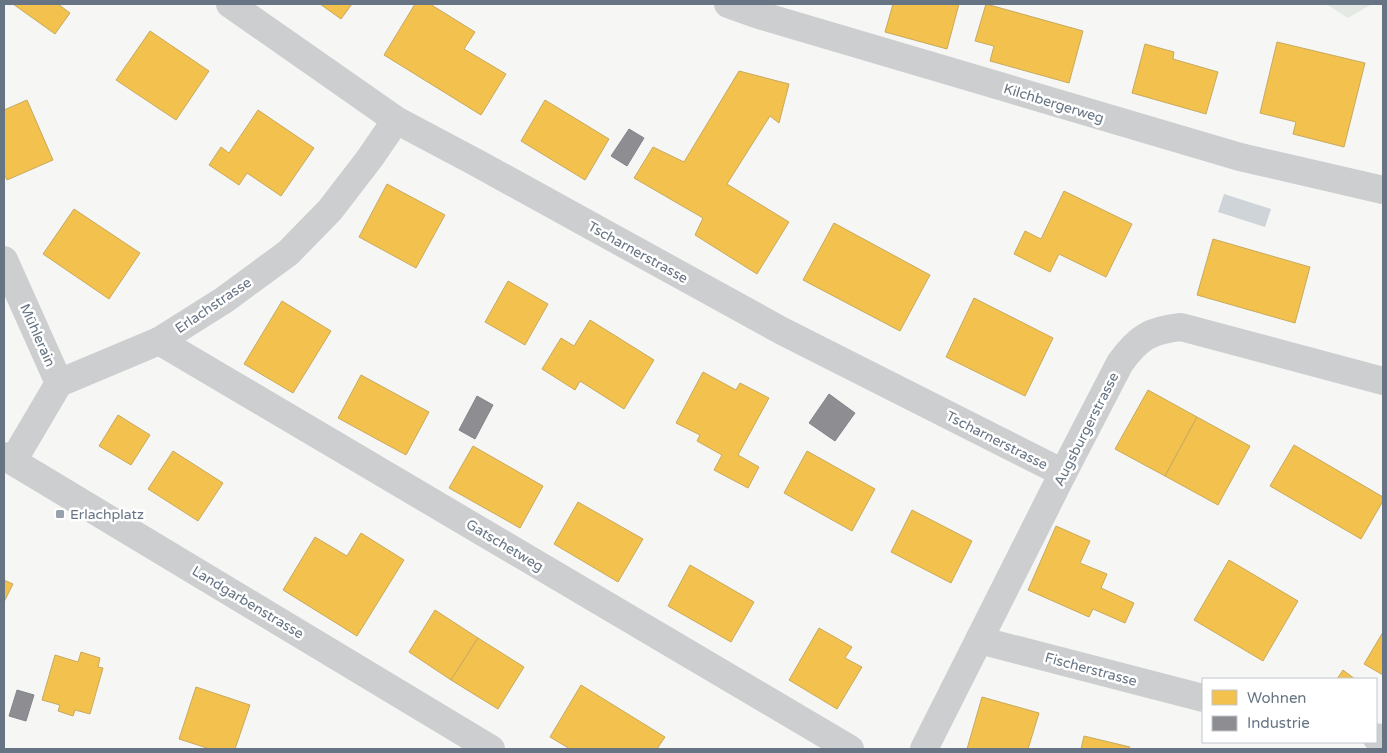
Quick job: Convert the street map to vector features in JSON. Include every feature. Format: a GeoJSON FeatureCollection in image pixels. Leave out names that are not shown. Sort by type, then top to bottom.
{"type":"FeatureCollection","features":[{"type":"Feature","properties":{"kind":"street","name":"Tscharnerstrasse"},"geometry":{"type":"LineString","coordinates":[[230,4],[396,120],[782,331],[1062,473]]}},
{"type":"Feature","properties":{"kind":"street","name":"Kilchbergerweg"},"geometry":{"type":"LineString","coordinates":[[728,4],[768,18],[1203,147],[1383,190]]}},
{"type":"Feature","properties":{"kind":"street","name":"Erlachstrasse"},"geometry":{"type":"LineString","coordinates":[[60,383],[159,341],[224,300],[288,253],[330,210],[370,158],[396,120]]}},
{"type":"Feature","properties":{"kind":"street","name":"Mühlerain"},"geometry":{"type":"LineString","coordinates":[[4,260],[60,383]]}},
{"type":"Feature","properties":{"kind":"street","name":"Augsburgerstrasse"},"geometry":{"type":"LineString","coordinates":[[924,749],[1062,473],[1120,363],[1132,347],[1145,336],[1162,329],[1181,327],[1383,381]]}},
{"type":"Feature","properties":{"kind":"street","name":"Gatschetweg"},"geometry":{"type":"LineString","coordinates":[[159,341],[850,749]]}},
{"type":"Feature","properties":{"kind":"street"},"geometry":{"type":"LineString","coordinates":[[8,458],[60,383]]}},
{"type":"Feature","properties":{"kind":"street","name":"Landgarbenstrasse"},"geometry":{"type":"LineString","coordinates":[[8,458],[491,749]]}},
{"type":"Feature","properties":{"kind":"street","name":"Fischerstrasse"},"geometry":{"type":"LineString","coordinates":[[979,640],[1202,698]]}},
{"type":"Feature","properties":{"kind":"shaded area"},"geometry":{"type":"Polygon","coordinates":[[[1326,4],[1372,4],[1348,18],[1326,4]]]}},
{"type":"Feature","properties":{"kind":"shaded area"},"geometry":{"type":"Polygon","coordinates":[[[1224,194],[1271,209],[1265,227],[1218,212],[1224,194]]]}},
{"type":"Feature","properties":{"kind":"building: Wohnen"},"geometry":{"type":"Polygon","coordinates":[[[13,4],[58,4],[70,13],[55,34],[13,4]]]}},
{"type":"Feature","properties":{"kind":"building: Wohnen"},"geometry":{"type":"Polygon","coordinates":[[[320,4],[352,4],[341,19],[320,4]]]}},
{"type":"Feature","properties":{"kind":"building: Wohnen"},"geometry":{"type":"Polygon","coordinates":[[[415,4],[430,4],[475,32],[464,49],[506,74],[481,115],[384,55],[415,4]]]}},
{"type":"Feature","properties":{"kind":"building: Wohnen"},"geometry":{"type":"Polygon","coordinates":[[[893,4],[959,4],[947,49],[885,32],[893,4]]]}},
{"type":"Feature","properties":{"kind":"building: Wohnen"},"geometry":{"type":"Polygon","coordinates":[[[986,4],[1083,31],[1069,83],[990,61],[994,46],[975,41],[986,4]]]}},
{"type":"Feature","properties":{"kind":"building: Wohnen"},"geometry":{"type":"Polygon","coordinates":[[[150,31],[209,71],[176,120],[116,80],[150,31]]]}},
{"type":"Feature","properties":{"kind":"building: Wohnen"},"geometry":{"type":"Polygon","coordinates":[[[1277,42],[1365,63],[1344,147],[1293,134],[1296,122],[1260,113],[1277,42]]]}},
{"type":"Feature","properties":{"kind":"building: Wohnen"},"geometry":{"type":"Polygon","coordinates":[[[1145,44],[1174,52],[1173,59],[1218,72],[1206,114],[1132,93],[1145,44]]]}},
{"type":"Feature","properties":{"kind":"building: Wohnen"},"geometry":{"type":"Polygon","coordinates":[[[739,71],[789,84],[779,123],[770,116],[727,184],[789,222],[757,274],[695,235],[703,218],[634,178],[653,147],[684,162],[739,71]]]}},
{"type":"Feature","properties":{"kind":"building: Wohnen"},"geometry":{"type":"Polygon","coordinates":[[[27,100],[53,160],[7,180],[4,174],[4,110],[27,100]]]}},
{"type":"Feature","properties":{"kind":"building: Wohnen"},"geometry":{"type":"Polygon","coordinates":[[[545,100],[609,139],[585,180],[521,141],[545,100]]]}},
{"type":"Feature","properties":{"kind":"building: Wohnen"},"geometry":{"type":"Polygon","coordinates":[[[258,110],[314,148],[281,196],[247,173],[239,185],[209,165],[221,147],[229,153],[258,110]]]}},
{"type":"Feature","properties":{"kind":"building: Wohnen"},"geometry":{"type":"Polygon","coordinates":[[[387,184],[445,215],[416,268],[359,237],[387,184]]]}},
{"type":"Feature","properties":{"kind":"building: Wohnen"},"geometry":{"type":"Polygon","coordinates":[[[1064,191],[1132,224],[1106,277],[1059,254],[1050,272],[1014,254],[1025,231],[1041,239],[1064,191]]]}},
{"type":"Feature","properties":{"kind":"building: Wohnen"},"geometry":{"type":"Polygon","coordinates":[[[74,209],[140,253],[109,299],[43,254],[74,209]]]}},
{"type":"Feature","properties":{"kind":"building: Wohnen"},"geometry":{"type":"Polygon","coordinates":[[[834,223],[930,275],[900,331],[803,280],[834,223]]]}},
{"type":"Feature","properties":{"kind":"building: Wohnen"},"geometry":{"type":"Polygon","coordinates":[[[1213,239],[1310,267],[1295,323],[1197,295],[1213,239]]]}},
{"type":"Feature","properties":{"kind":"building: Wohnen"},"geometry":{"type":"Polygon","coordinates":[[[508,281],[548,304],[525,345],[485,322],[508,281]]]}},
{"type":"Feature","properties":{"kind":"building: Wohnen"},"geometry":{"type":"Polygon","coordinates":[[[974,298],[1053,338],[1025,396],[946,357],[974,298]]]}},
{"type":"Feature","properties":{"kind":"building: Wohnen"},"geometry":{"type":"Polygon","coordinates":[[[282,301],[331,331],[293,393],[244,364],[282,301]]]}},
{"type":"Feature","properties":{"kind":"building: Wohnen"},"geometry":{"type":"Polygon","coordinates":[[[590,320],[654,360],[624,409],[580,381],[575,390],[542,369],[561,338],[574,346],[590,320]]]}},
{"type":"Feature","properties":{"kind":"building: Wohnen"},"geometry":{"type":"Polygon","coordinates":[[[703,372],[736,390],[740,383],[769,398],[738,455],[759,467],[748,488],[714,470],[722,455],[697,441],[700,435],[676,423],[703,372]]]}},
{"type":"Feature","properties":{"kind":"building: Wohnen"},"geometry":{"type":"Polygon","coordinates":[[[361,375],[429,412],[406,455],[338,418],[361,375]]]}},
{"type":"Feature","properties":{"kind":"building: Wohnen"},"geometry":{"type":"Polygon","coordinates":[[[1148,390],[1197,417],[1165,476],[1115,449],[1148,390]]]}},
{"type":"Feature","properties":{"kind":"building: Wohnen"},"geometry":{"type":"Polygon","coordinates":[[[118,415],[150,435],[131,465],[99,446],[118,415]]]}},
{"type":"Feature","properties":{"kind":"building: Wohnen"},"geometry":{"type":"Polygon","coordinates":[[[1197,417],[1250,446],[1218,505],[1165,476],[1197,417]]]}},
{"type":"Feature","properties":{"kind":"building: Wohnen"},"geometry":{"type":"Polygon","coordinates":[[[1294,445],[1383,497],[1383,501],[1361,539],[1270,486],[1294,445]]]}},
{"type":"Feature","properties":{"kind":"building: Wohnen"},"geometry":{"type":"Polygon","coordinates":[[[473,446],[543,486],[520,528],[449,488],[473,446]]]}},
{"type":"Feature","properties":{"kind":"building: Wohnen"},"geometry":{"type":"Polygon","coordinates":[[[173,451],[223,483],[198,521],[148,489],[173,451]]]}},
{"type":"Feature","properties":{"kind":"building: Wohnen"},"geometry":{"type":"Polygon","coordinates":[[[807,451],[875,489],[852,531],[784,493],[807,451]]]}},
{"type":"Feature","properties":{"kind":"building: Wohnen"},"geometry":{"type":"Polygon","coordinates":[[[578,502],[643,539],[618,582],[554,544],[578,502]]]}},
{"type":"Feature","properties":{"kind":"building: Wohnen"},"geometry":{"type":"Polygon","coordinates":[[[912,510],[972,541],[951,583],[891,552],[912,510]]]}},
{"type":"Feature","properties":{"kind":"building: Wohnen"},"geometry":{"type":"Polygon","coordinates":[[[1056,526],[1090,541],[1080,563],[1107,574],[1101,588],[1134,603],[1125,623],[1093,609],[1089,617],[1028,590],[1056,526]]]}},
{"type":"Feature","properties":{"kind":"building: Wohnen"},"geometry":{"type":"Polygon","coordinates":[[[361,533],[404,560],[357,636],[283,590],[315,537],[347,556],[361,533]]]}},
{"type":"Feature","properties":{"kind":"building: Wohnen"},"geometry":{"type":"Polygon","coordinates":[[[1229,560],[1298,601],[1263,661],[1194,620],[1229,560]]]}},
{"type":"Feature","properties":{"kind":"building: Wohnen"},"geometry":{"type":"Polygon","coordinates":[[[690,565],[754,602],[731,642],[668,606],[690,565]]]}},
{"type":"Feature","properties":{"kind":"building: Wohnen"},"geometry":{"type":"Polygon","coordinates":[[[4,580],[13,584],[4,602],[4,580]]]}},
{"type":"Feature","properties":{"kind":"building: Wohnen"},"geometry":{"type":"Polygon","coordinates":[[[435,610],[478,638],[451,680],[409,652],[435,610]]]}},
{"type":"Feature","properties":{"kind":"building: Wohnen"},"geometry":{"type":"Polygon","coordinates":[[[819,628],[852,647],[845,658],[862,667],[837,709],[789,680],[819,628]]]}},
{"type":"Feature","properties":{"kind":"building: Wohnen"},"geometry":{"type":"Polygon","coordinates":[[[1383,632],[1383,675],[1364,664],[1383,632]]]}},
{"type":"Feature","properties":{"kind":"building: Wohnen"},"geometry":{"type":"Polygon","coordinates":[[[478,638],[524,667],[498,709],[451,680],[478,638]]]}},
{"type":"Feature","properties":{"kind":"building: Wohnen"},"geometry":{"type":"Polygon","coordinates":[[[81,652],[100,658],[98,667],[103,668],[90,714],[75,710],[73,716],[58,711],[60,705],[42,700],[55,655],[78,662],[81,652]]]}},
{"type":"Feature","properties":{"kind":"building: Wohnen"},"geometry":{"type":"Polygon","coordinates":[[[1343,670],[1354,678],[1338,678],[1343,670]]]}},
{"type":"Feature","properties":{"kind":"building: Wohnen"},"geometry":{"type":"Polygon","coordinates":[[[581,685],[665,737],[657,749],[570,749],[550,737],[581,685]]]}},
{"type":"Feature","properties":{"kind":"building: Wohnen"},"geometry":{"type":"Polygon","coordinates":[[[196,687],[250,705],[235,749],[210,749],[179,739],[196,687]]]}},
{"type":"Feature","properties":{"kind":"building: Wohnen"},"geometry":{"type":"Polygon","coordinates":[[[982,697],[1039,713],[1028,749],[967,749],[982,697]]]}},
{"type":"Feature","properties":{"kind":"building: Wohnen"},"geometry":{"type":"Polygon","coordinates":[[[1084,736],[1130,747],[1129,749],[1081,749],[1084,736]]]}},
{"type":"Feature","properties":{"kind":"building: Industrie"},"geometry":{"type":"Polygon","coordinates":[[[629,129],[644,138],[627,166],[611,156],[629,129]]]}},
{"type":"Feature","properties":{"kind":"building: Industrie"},"geometry":{"type":"Polygon","coordinates":[[[829,394],[855,413],[835,441],[809,423],[829,394]]]}},
{"type":"Feature","properties":{"kind":"building: Industrie"},"geometry":{"type":"Polygon","coordinates":[[[477,396],[493,405],[475,439],[459,430],[477,396]]]}},
{"type":"Feature","properties":{"kind":"building: Industrie"},"geometry":{"type":"Polygon","coordinates":[[[17,690],[34,695],[26,721],[9,716],[17,690]]]}},
{"type":"Feature","properties":{"kind":"place","name":"Erlachplatz"},"geometry":{"type":"Point","coordinates":[60,514]}}]}
